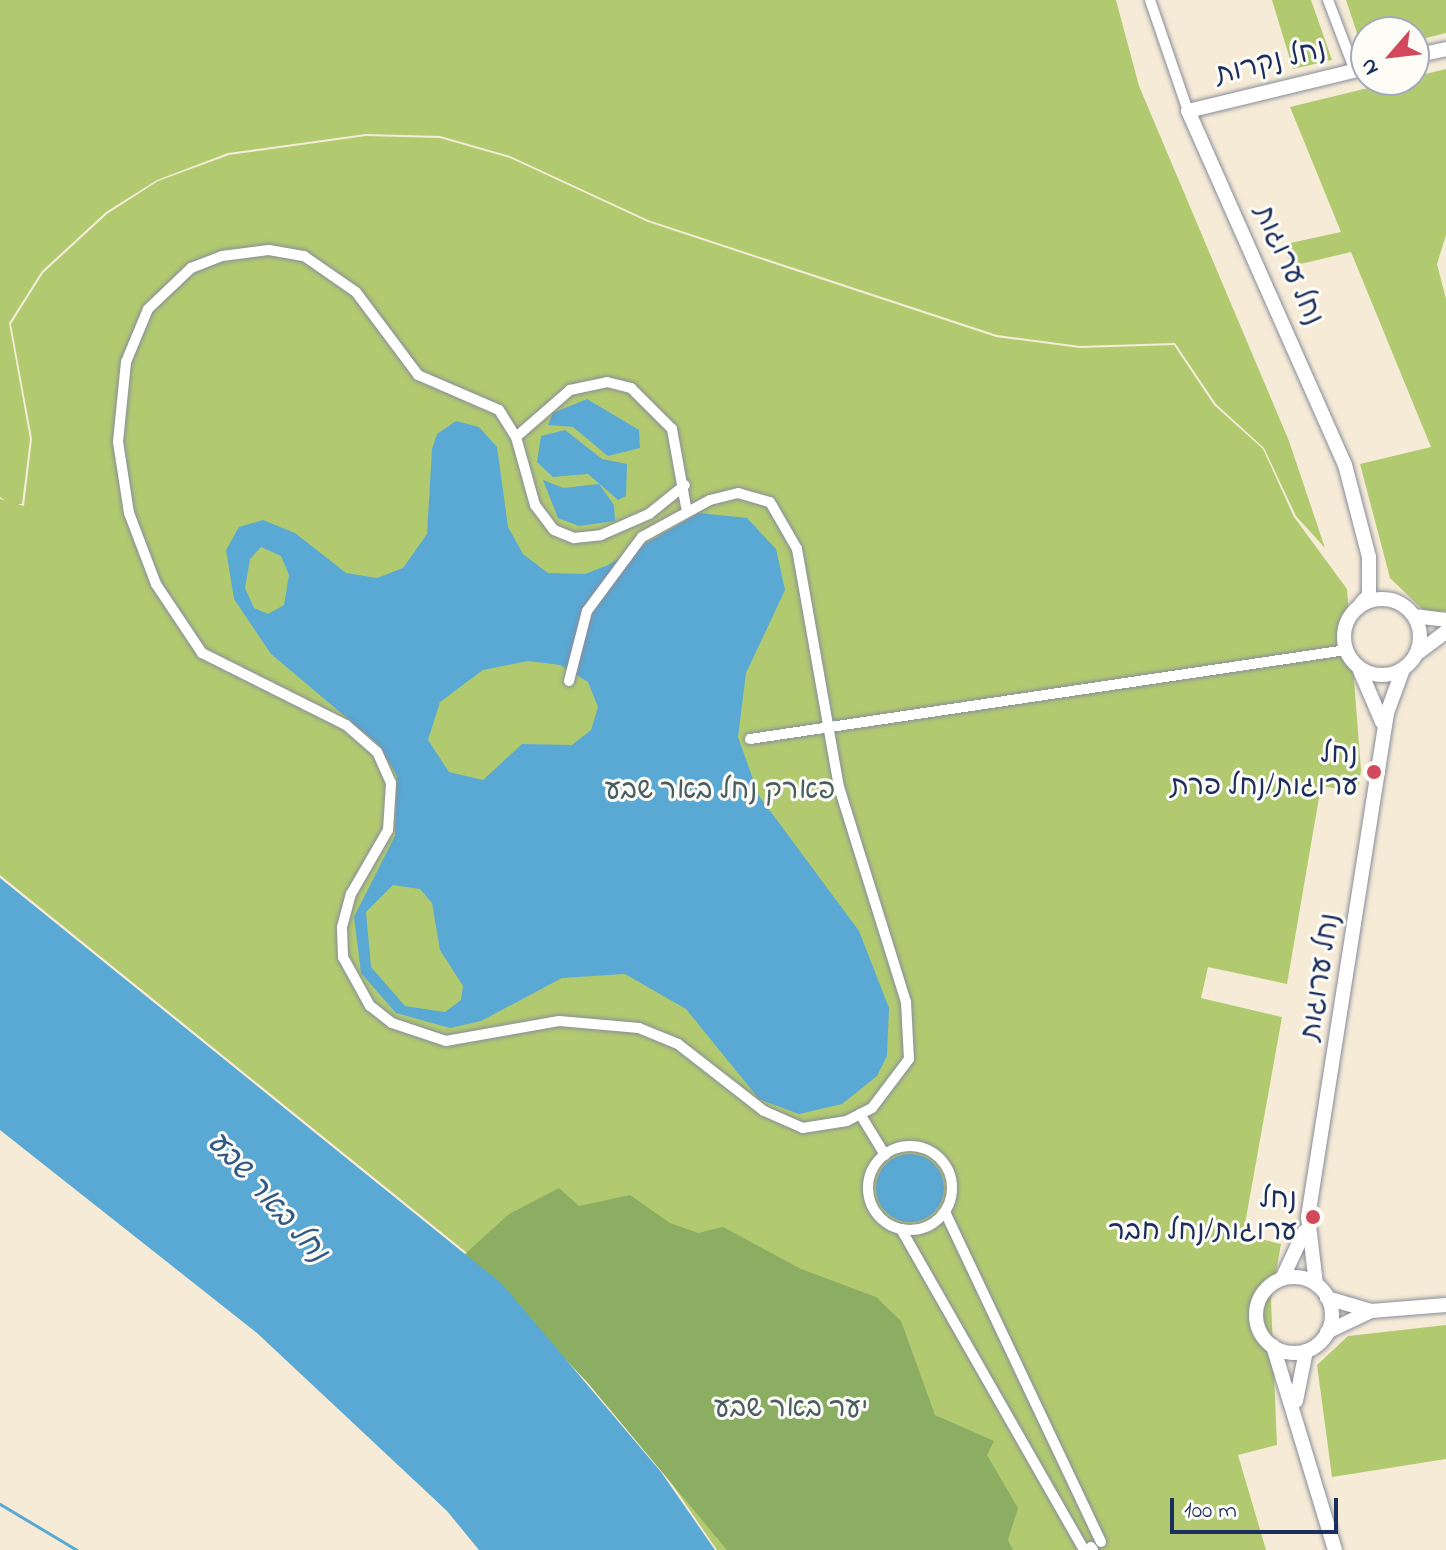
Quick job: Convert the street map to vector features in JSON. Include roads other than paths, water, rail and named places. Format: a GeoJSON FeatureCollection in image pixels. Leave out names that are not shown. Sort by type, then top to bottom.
{"type":"FeatureCollection","features":[{"type":"Feature","properties":{"kind":"street","name":"נחל ערוגות"},"geometry":{"type":"LineString","coordinates":[[1150,0],[1188,111],[1333,432],[1369,557],[1390,599]]}},
{"type":"Feature","properties":{"kind":"street"},"geometry":{"type":"LineString","coordinates":[[1328,0],[1350,46]]}},
{"type":"Feature","properties":{"kind":"street","name":"נחל נקרות"},"geometry":{"type":"LineString","coordinates":[[1188,111],[1350,72]]}},
{"type":"Feature","properties":{"kind":"street"},"geometry":{"type":"LineString","coordinates":[[569,681],[587,611],[642,537],[686,507],[756,496],[789,528],[828,728],[857,855],[906,1002],[909,1040],[897,1079],[860,1114],[803,1128],[764,1111],[678,1044],[619,1024],[559,1021],[446,1041],[418,1035],[370,1006],[343,957],[342,927],[351,894],[388,830],[393,798],[386,766],[346,725],[220,665],[188,638],[134,529],[118,417],[135,335],[167,286],[222,256],[269,250],[304,256],[339,276],[411,370],[491,404],[516,437],[535,505],[564,535],[587,538],[621,528],[685,485]]}},
{"type":"Feature","properties":{"kind":"street"},"geometry":{"type":"LineString","coordinates":[[516,437],[570,390],[619,384],[665,418],[685,485],[686,507]]}},
{"type":"Feature","properties":{"kind":"street","name":"נחל ערוגות"},"geometry":{"type":"LineString","coordinates":[[1361,604],[1369,595],[1369,557]]}},
{"type":"Feature","properties":{"kind":"street"},"geometry":{"type":"LineString","coordinates":[[1446,620],[1414,616],[1390,599],[1361,604],[1345,627],[1346,650],[1359,668],[1385,675],[1403,669],[1446,632]]}},
{"type":"Feature","properties":{"kind":"street"},"geometry":{"type":"LineString","coordinates":[[1414,616],[1416,655]]}},
{"type":"Feature","properties":{"kind":"street"},"geometry":{"type":"LineString","coordinates":[[750,739],[1346,650]]}},
{"type":"Feature","properties":{"kind":"street","name":"נחל ערוגות"},"geometry":{"type":"LineString","coordinates":[[1359,668],[1375,696],[1384,744]]}},
{"type":"Feature","properties":{"kind":"street","name":"נחל ערוגות"},"geometry":{"type":"LineString","coordinates":[[1282,1279],[1308,1217],[1384,744],[1403,669]]}},
{"type":"Feature","properties":{"kind":"street"},"geometry":{"type":"LineString","coordinates":[[860,1114],[885,1155]]}},
{"type":"Feature","properties":{"kind":"street"},"geometry":{"type":"LineString","coordinates":[[910,1146],[939,1158],[951,1181],[945,1212],[1092,1547],[901,1229],[881,1218],[869,1195],[873,1169],[885,1155],[910,1146]]}},
{"type":"Feature","properties":{"kind":"street"},"geometry":{"type":"LineString","coordinates":[[901,1229],[924,1228],[945,1212]]}},
{"type":"Feature","properties":{"kind":"street","name":"נחל ערוגות"},"geometry":{"type":"LineString","coordinates":[[1308,1217],[1316,1284]]}},
{"type":"Feature","properties":{"kind":"street"},"geometry":{"type":"LineString","coordinates":[[1335,1550],[1295,1409],[1273,1346],[1256,1310],[1262,1293],[1282,1279],[1316,1284],[1327,1298],[1371,1311]]}},
{"type":"Feature","properties":{"kind":"street"},"geometry":{"type":"LineString","coordinates":[[1327,1298],[1327,1332]]}},
{"type":"Feature","properties":{"kind":"street"},"geometry":{"type":"LineString","coordinates":[[1295,1409],[1306,1351],[1327,1332],[1371,1311],[1446,1305]]}},
{"type":"Feature","properties":{"kind":"street"},"geometry":{"type":"LineString","coordinates":[[1273,1346],[1306,1351]]}},
{"type":"Feature","properties":{"kind":"water"},"geometry":{"type":"Polygon","coordinates":[[[587,399],[639,430],[640,448],[608,456],[573,427],[548,425],[553,413],[587,399]]]}},
{"type":"Feature","properties":{"kind":"water"},"geometry":{"type":"Polygon","coordinates":[[[456,421],[479,427],[497,447],[508,527],[523,554],[548,573],[585,574],[608,565],[699,513],[747,518],[776,549],[785,590],[746,673],[738,737],[759,796],[859,931],[889,1008],[887,1056],[877,1076],[842,1104],[799,1114],[759,1099],[686,1009],[625,974],[562,978],[481,1021],[450,1028],[396,1013],[361,973],[354,917],[395,836],[397,776],[379,745],[271,654],[234,599],[226,550],[239,527],[263,520],[295,533],[346,573],[377,578],[403,568],[427,534],[432,449],[437,434],[456,421]],[[261,547],[250,559],[245,588],[254,608],[268,614],[284,605],[289,575],[281,556],[261,547]],[[528,661],[483,670],[440,702],[428,740],[449,772],[483,780],[522,744],[572,745],[591,730],[598,707],[588,682],[560,665],[528,661]],[[393,885],[366,912],[371,967],[405,1006],[445,1012],[461,1000],[463,986],[440,950],[432,903],[420,889],[393,885]]]}},
{"type":"Feature","properties":{"kind":"water"},"geometry":{"type":"Polygon","coordinates":[[[565,430],[602,459],[627,464],[626,496],[618,500],[588,474],[553,477],[537,462],[541,436],[565,430]]]}},
{"type":"Feature","properties":{"kind":"water"},"geometry":{"type":"Polygon","coordinates":[[[543,480],[563,488],[599,484],[614,505],[615,521],[579,526],[558,518],[543,480]]]}},
{"type":"Feature","properties":{"kind":"water","name":"נחל באר שבע"},"geometry":{"type":"Polygon","coordinates":[[[0,878],[502,1284],[661,1472],[715,1550],[479,1550],[447,1511],[257,1333],[0,1130],[0,878]]]}},
{"type":"Feature","properties":{"kind":"water"},"geometry":{"type":"Polygon","coordinates":[[[910,1154],[934,1164],[944,1188],[934,1212],[910,1222],[886,1212],[876,1188],[886,1164],[910,1154]]]}},
{"type":"Feature","properties":{"kind":"waterway"},"geometry":{"type":"LineString","coordinates":[[0,1504],[77,1550]]}},
{"type":"Feature","properties":{"kind":"place","name":"נחל ערוגות/נחל פרת"},"geometry":{"type":"Point","coordinates":[1374,772]}},
{"type":"Feature","properties":{"kind":"place","name":"נחל ערוגות/נחל חבר"},"geometry":{"type":"Point","coordinates":[1313,1217]}},
{"type":"Feature","properties":{"kind":"park label","name":"פארק נחל באר שבע"},"geometry":{"type":"Point","coordinates":[720,792]}},
{"type":"Feature","properties":{"kind":"park label","name":"יער באר שבע"},"geometry":{"type":"Point","coordinates":[791,1410]}}]}
